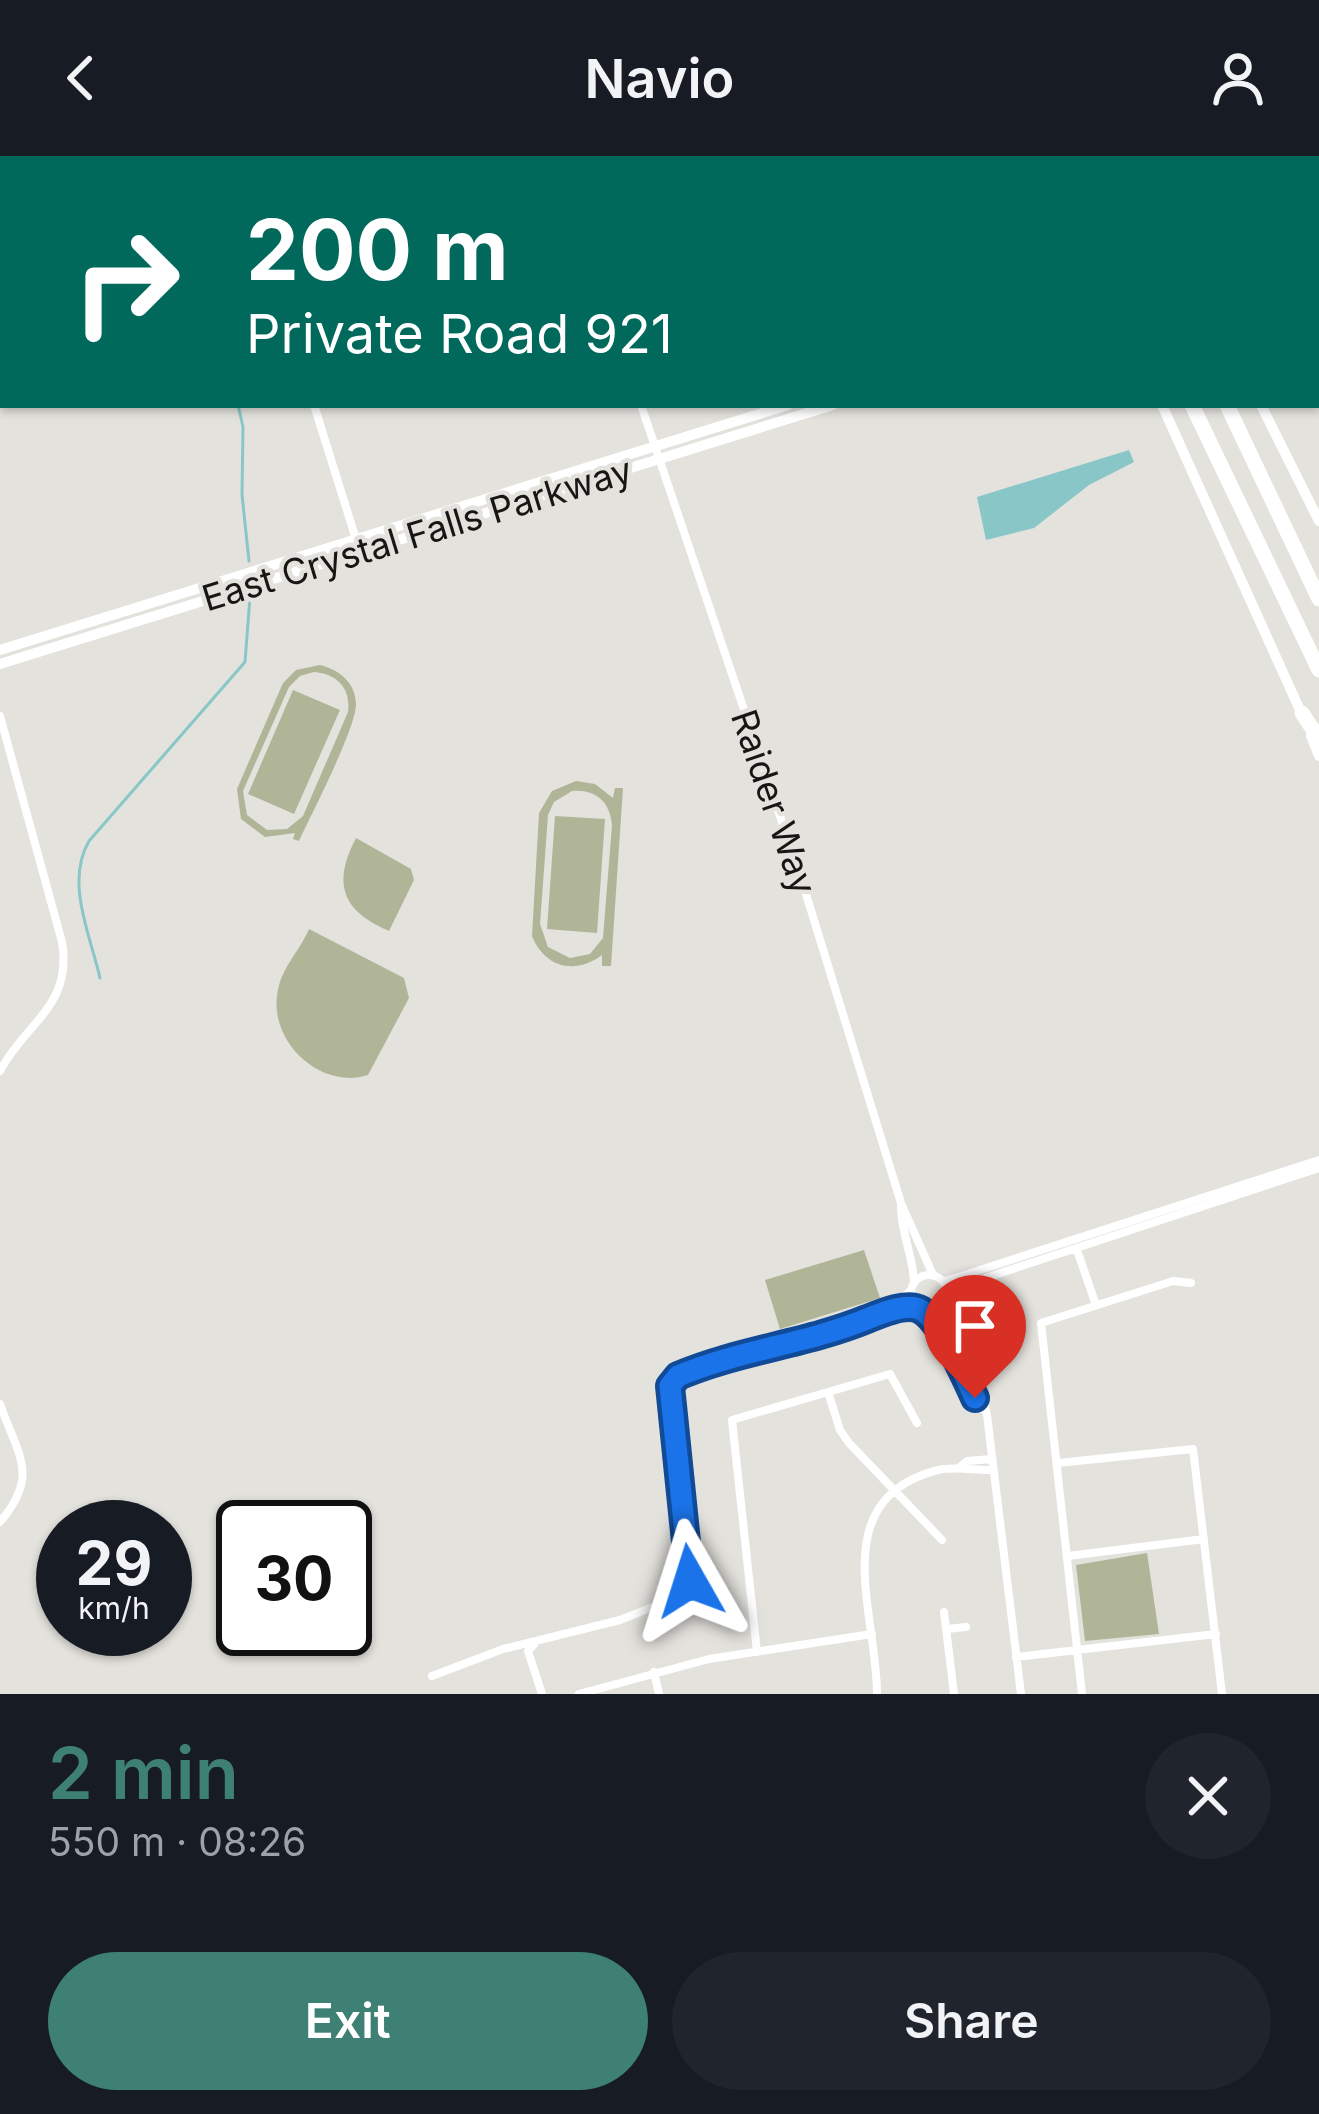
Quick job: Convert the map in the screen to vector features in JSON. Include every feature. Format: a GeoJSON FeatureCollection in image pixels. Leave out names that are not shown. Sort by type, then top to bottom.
{"type":"FeatureCollection","features":[{"type":"Feature","properties":{"kind":"highway"},"geometry":{"type":"LineString","coordinates":[[1193,408],[1319,670]]}},
{"type":"Feature","properties":{"kind":"highway"},"geometry":{"type":"LineString","coordinates":[[1228,408],[1319,599]]}},
{"type":"Feature","properties":{"kind":"highway"},"geometry":{"type":"LineString","coordinates":[[1302,713],[1319,740]]}},
{"type":"Feature","properties":{"kind":"main road","name":"East Crystal Falls Parkway"},"geometry":{"type":"LineString","coordinates":[[0,650],[503,500],[762,415],[812,408]]}},
{"type":"Feature","properties":{"kind":"main road"},"geometry":{"type":"LineString","coordinates":[[1163,408],[1319,756]]}},
{"type":"Feature","properties":{"kind":"main road"},"geometry":{"type":"LineString","coordinates":[[1262,408],[1319,521]]}},
{"type":"Feature","properties":{"kind":"main road","name":"East Crystal Falls Parkway"},"geometry":{"type":"LineString","coordinates":[[0,664],[211,598],[357,545]]}},
{"type":"Feature","properties":{"kind":"main road"},"geometry":{"type":"LineString","coordinates":[[204,586],[211,598]]}},
{"type":"Feature","properties":{"kind":"street"},"geometry":{"type":"LineString","coordinates":[[315,408],[357,545]]}},
{"type":"Feature","properties":{"kind":"street","name":"Raider Way"},"geometry":{"type":"LineString","coordinates":[[642,408],[778,807],[902,1203],[933,1275]]}},
{"type":"Feature","properties":{"kind":"street"},"geometry":{"type":"LineString","coordinates":[[0,716],[64,964],[60,987],[47,1012],[0,1071]]}},
{"type":"Feature","properties":{"kind":"street"},"geometry":{"type":"LineString","coordinates":[[926,1312],[970,1283],[1319,1164]]}},
{"type":"Feature","properties":{"kind":"street","name":"Raider Way"},"geometry":{"type":"LineString","coordinates":[[902,1203],[900,1214],[913,1254],[912,1286]]}},
{"type":"Feature","properties":{"kind":"street"},"geometry":{"type":"LineString","coordinates":[[943,1282],[1075,1245]]}},
{"type":"Feature","properties":{"kind":"street"},"geometry":{"type":"LineString","coordinates":[[1075,1245],[1096,1305]]}},
{"type":"Feature","properties":{"kind":"street"},"geometry":{"type":"LineString","coordinates":[[886,1312],[912,1286],[933,1275],[943,1282],[947,1333],[983,1394],[987,1415],[1021,1694]]}},
{"type":"Feature","properties":{"kind":"street"},"geometry":{"type":"LineString","coordinates":[[1082,1694],[1041,1323],[1172,1281],[1191,1283]]}},
{"type":"Feature","properties":{"kind":"street"},"geometry":{"type":"LineString","coordinates":[[912,1286],[915,1306]]}},
{"type":"Feature","properties":{"kind":"street"},"geometry":{"type":"LineString","coordinates":[[432,1676],[539,1639],[620,1620],[691,1592],[672,1380],[915,1306],[926,1312],[987,1415]]}},
{"type":"Feature","properties":{"kind":"street"},"geometry":{"type":"LineString","coordinates":[[757,1652],[732,1420],[890,1374],[917,1423]]}},
{"type":"Feature","properties":{"kind":"street"},"geometry":{"type":"LineString","coordinates":[[828,1392],[840,1430],[893,1493],[942,1540]]}},
{"type":"Feature","properties":{"kind":"street"},"geometry":{"type":"LineString","coordinates":[[0,1404],[24,1478],[19,1499],[0,1522]]}},
{"type":"Feature","properties":{"kind":"street"},"geometry":{"type":"LineString","coordinates":[[1057,1463],[1193,1449],[1222,1694]]}},
{"type":"Feature","properties":{"kind":"street"},"geometry":{"type":"LineString","coordinates":[[877,1694],[862,1555],[876,1511],[919,1477],[993,1464]]}},
{"type":"Feature","properties":{"kind":"street"},"geometry":{"type":"LineString","coordinates":[[1068,1556],[1204,1539]]}},
{"type":"Feature","properties":{"kind":"street"},"geometry":{"type":"LineString","coordinates":[[944,1612],[954,1694]]}},
{"type":"Feature","properties":{"kind":"street"},"geometry":{"type":"LineString","coordinates":[[946,1629],[966,1627]]}},
{"type":"Feature","properties":{"kind":"street"},"geometry":{"type":"LineString","coordinates":[[579,1694],[654,1672],[872,1634]]}},
{"type":"Feature","properties":{"kind":"street"},"geometry":{"type":"LineString","coordinates":[[1016,1657],[1216,1634]]}},
{"type":"Feature","properties":{"kind":"street"},"geometry":{"type":"LineString","coordinates":[[539,1639],[528,1651],[542,1694]]}},
{"type":"Feature","properties":{"kind":"street"},"geometry":{"type":"LineString","coordinates":[[654,1672],[659,1694]]}},
{"type":"Feature","properties":{"kind":"green space"},"geometry":{"type":"Polygon","coordinates":[[[320,665],[334,670],[350,684],[356,705],[341,752],[299,841],[293,839],[295,833],[265,837],[241,819],[237,789],[283,683],[296,670],[320,665]],[[322,673],[300,676],[289,687],[243,791],[247,815],[267,830],[287,829],[303,816],[348,712],[345,690],[322,673]]]}},
{"type":"Feature","properties":{"kind":"green space"},"geometry":{"type":"Polygon","coordinates":[[[293,690],[340,710],[294,814],[248,794],[293,690]]]}},
{"type":"Feature","properties":{"kind":"green space"},"geometry":{"type":"Polygon","coordinates":[[[576,781],[595,784],[613,798],[615,788],[623,788],[611,966],[602,966],[602,955],[582,965],[562,965],[545,955],[532,936],[539,813],[552,791],[576,781]],[[580,791],[554,802],[548,815],[540,924],[548,947],[570,958],[590,954],[603,938],[612,825],[605,803],[580,791]]]}},
{"type":"Feature","properties":{"kind":"green space"},"geometry":{"type":"Polygon","coordinates":[[[555,816],[605,819],[597,933],[547,929],[555,816]]]}},
{"type":"Feature","properties":{"kind":"green space"},"geometry":{"type":"Polygon","coordinates":[[[356,838],[411,869],[414,880],[389,931],[361,914],[346,894],[344,869],[356,838]]]}},
{"type":"Feature","properties":{"kind":"green space"},"geometry":{"type":"Polygon","coordinates":[[[309,929],[404,978],[409,998],[368,1075],[334,1076],[317,1069],[282,1031],[277,1014],[279,986],[309,929]]]}},
{"type":"Feature","properties":{"kind":"green space"},"geometry":{"type":"Polygon","coordinates":[[[864,1250],[880,1298],[780,1329],[765,1280],[864,1250]]]}},
{"type":"Feature","properties":{"kind":"green space"},"geometry":{"type":"Polygon","coordinates":[[[1147,1553],[1159,1634],[1085,1641],[1076,1565],[1147,1553]]]}},
{"type":"Feature","properties":{"kind":"water"},"geometry":{"type":"Polygon","coordinates":[[[1129,450],[1134,462],[1089,485],[1034,528],[986,540],[977,497],[1129,450]]]}},
{"type":"Feature","properties":{"kind":"waterway"},"geometry":{"type":"LineString","coordinates":[[239,408],[249,561]]}},
{"type":"Feature","properties":{"kind":"waterway"},"geometry":{"type":"LineString","coordinates":[[100,978],[79,891],[82,857],[89,841],[245,662],[250,597]]}},
{"type":"Feature","properties":{"kind":"route"},"geometry":{"type":"LineString","coordinates":[[690,1581],[670,1386],[678,1376],[915,1306],[935,1324],[975,1398]]}}]}
